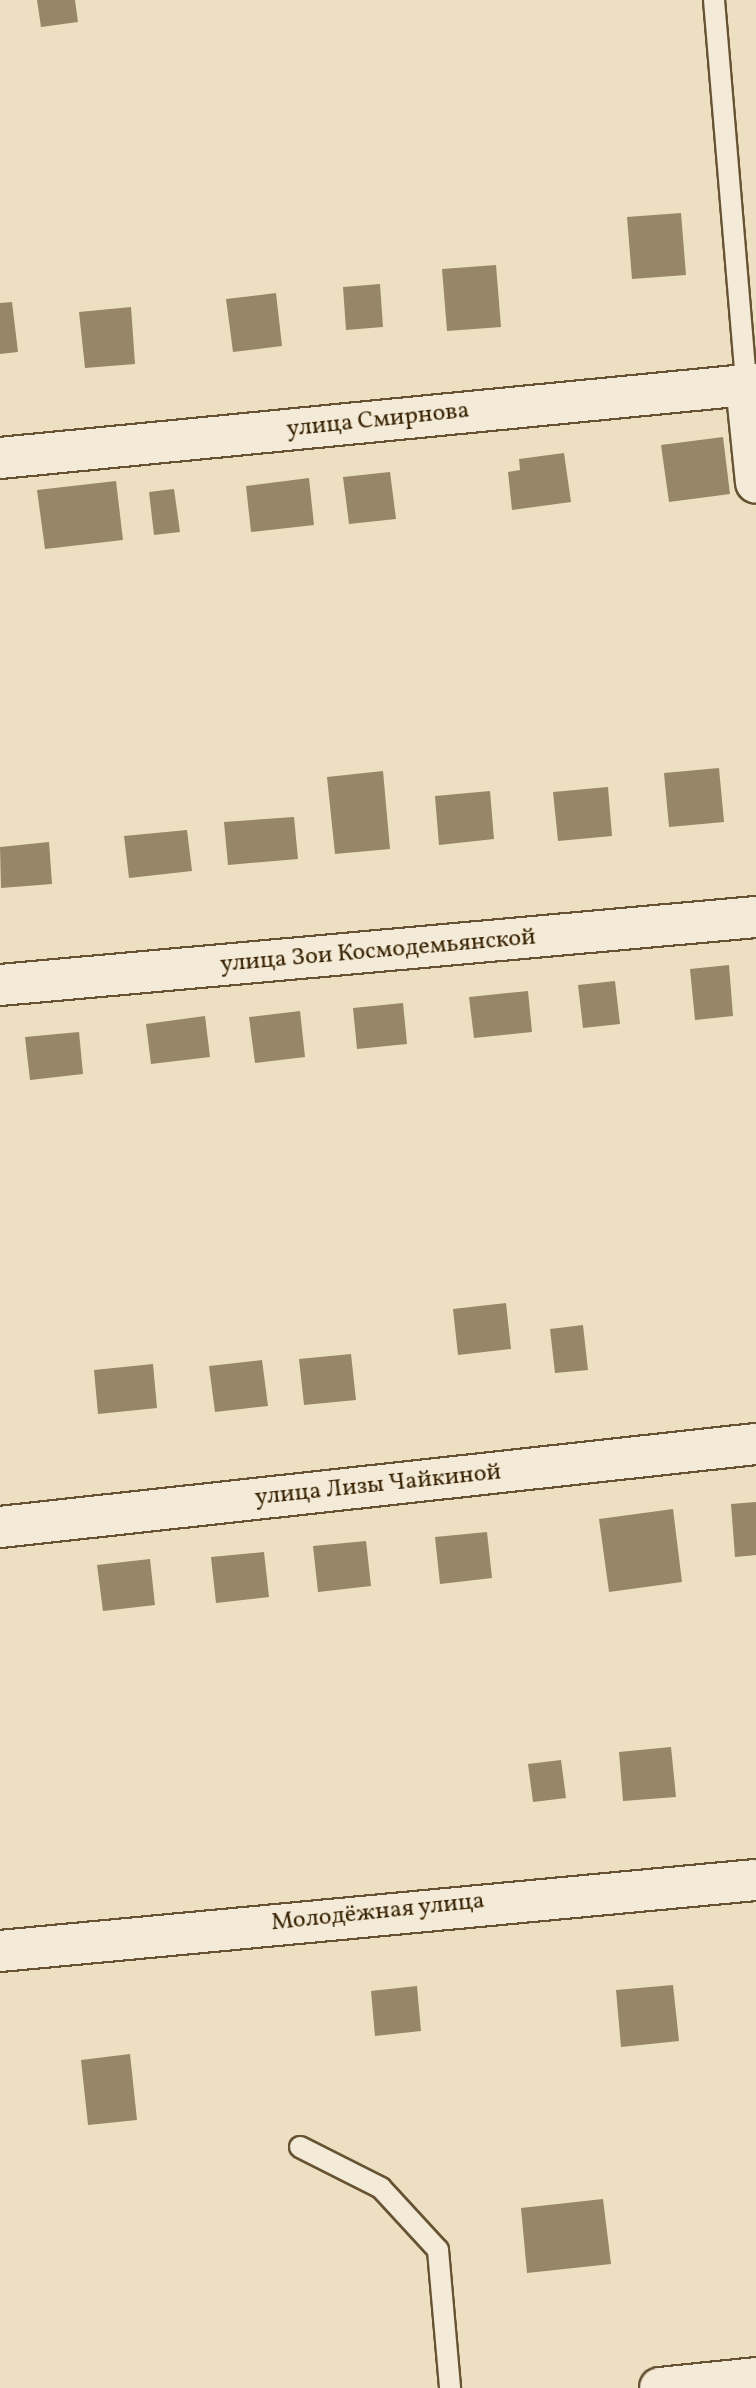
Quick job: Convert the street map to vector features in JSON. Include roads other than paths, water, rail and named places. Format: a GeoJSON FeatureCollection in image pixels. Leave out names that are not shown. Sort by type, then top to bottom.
{"type":"FeatureCollection","features":[{"type":"Feature","properties":{"kind":"street","name":"улица Смирнова"},"geometry":{"type":"LineString","coordinates":[[0,458],[751,384]]}},
{"type":"Feature","properties":{"kind":"street"},"geometry":{"type":"LineString","coordinates":[[751,384],[756,482]]}},
{"type":"Feature","properties":{"kind":"street","name":"улица Зои Космодемьянской"},"geometry":{"type":"LineString","coordinates":[[0,985],[756,917]]}},
{"type":"Feature","properties":{"kind":"street","name":"улица Лизы Чайкиной"},"geometry":{"type":"LineString","coordinates":[[0,1527],[756,1444]]}},
{"type":"Feature","properties":{"kind":"street","name":"Молодёжная улица"},"geometry":{"type":"LineString","coordinates":[[0,1951],[756,1880]]}},
{"type":"Feature","properties":{"kind":"street"},"geometry":{"type":"LineString","coordinates":[[660,2388],[756,2378]]}},
{"type":"Feature","properties":{"kind":"lane"},"geometry":{"type":"LineString","coordinates":[[714,0],[751,384]]}},
{"type":"Feature","properties":{"kind":"lane"},"geometry":{"type":"LineString","coordinates":[[300,2147],[381,2188],[438,2250],[450,2388]]}}]}
